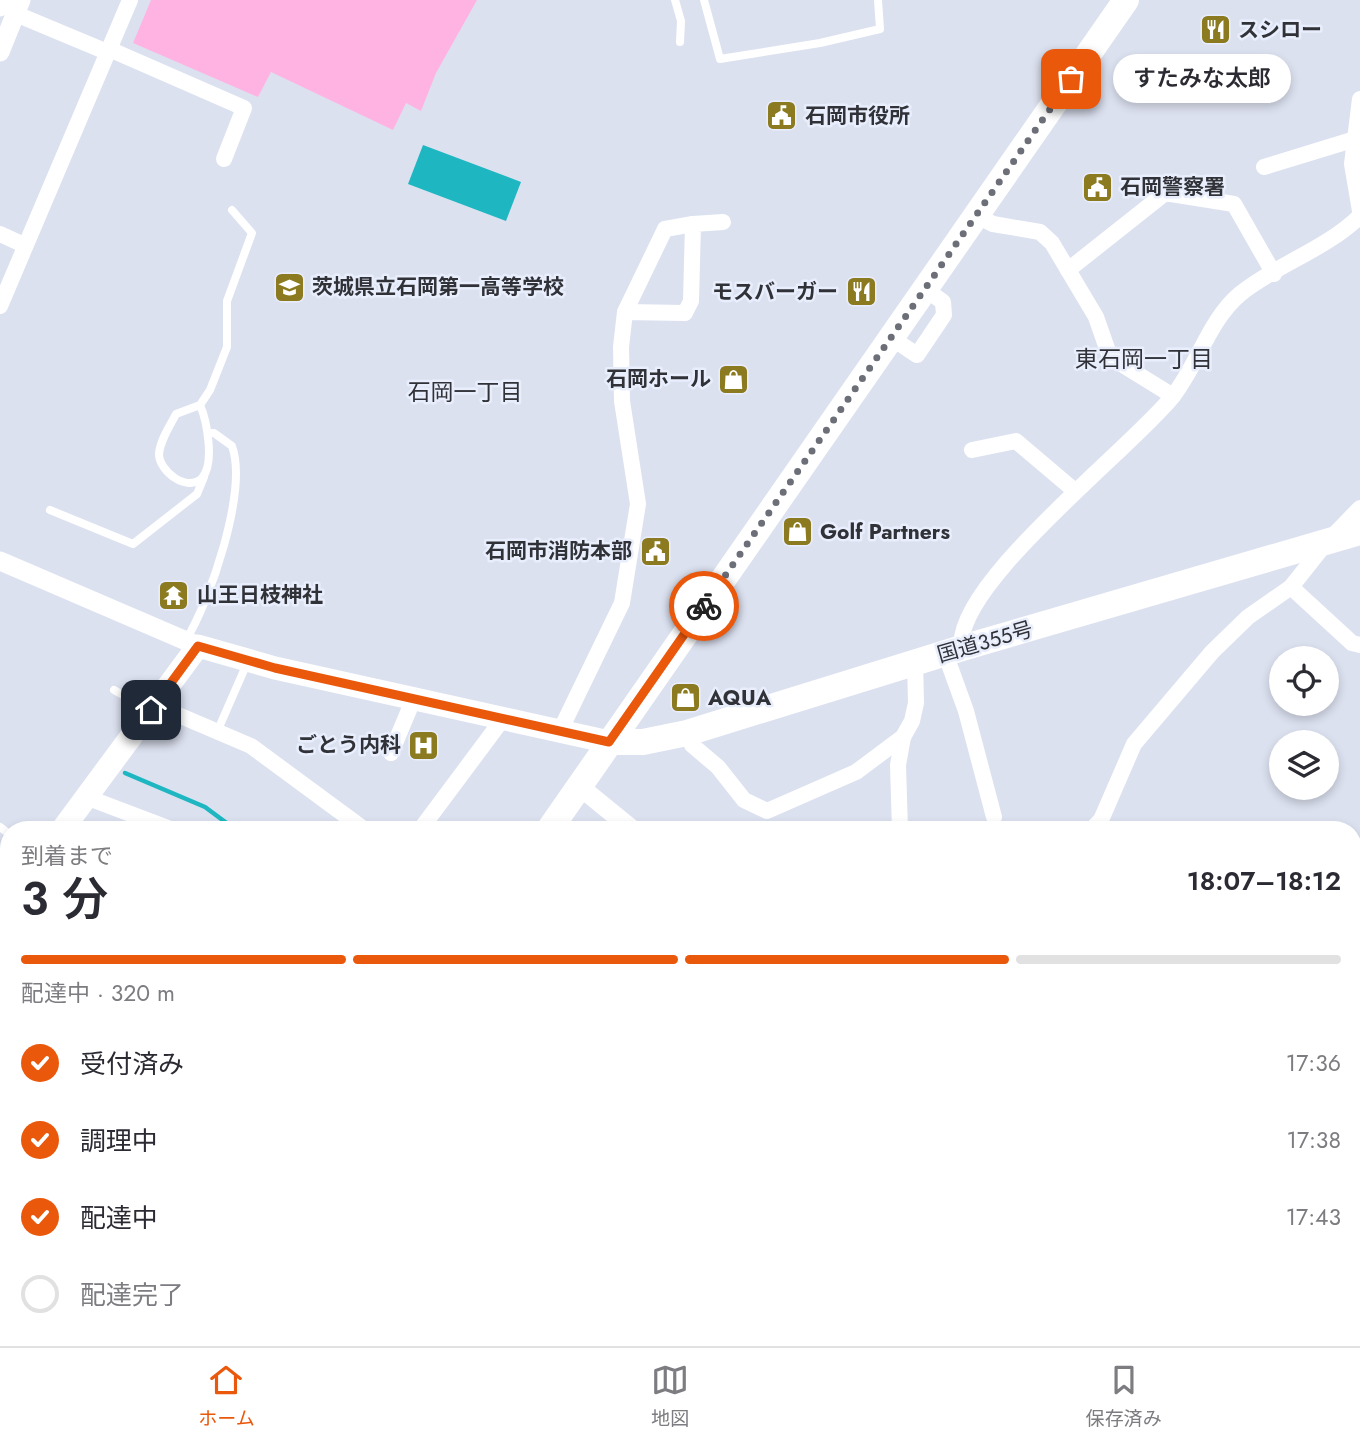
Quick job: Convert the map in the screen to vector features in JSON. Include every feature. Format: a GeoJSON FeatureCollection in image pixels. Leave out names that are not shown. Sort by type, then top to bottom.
{"type":"FeatureCollection","features":[{"type":"Feature","properties":{"kind":"highway"},"geometry":{"type":"LineString","coordinates":[[555,821],[1126,0]]}},
{"type":"Feature","properties":{"kind":"highway","name":"国道355号"},"geometry":{"type":"LineString","coordinates":[[609,742],[643,742],[687,733],[915,662],[1360,532]]}},
{"type":"Feature","properties":{"kind":"main road"},"geometry":{"type":"LineString","coordinates":[[69,821],[153,708],[192,643],[248,661],[559,733],[609,742]]}},
{"type":"Feature","properties":{"kind":"street"},"geometry":{"type":"LineString","coordinates":[[0,306],[130,0]]}},
{"type":"Feature","properties":{"kind":"street"},"geometry":{"type":"LineString","coordinates":[[0,52],[10,5],[244,108],[224,159]]}},
{"type":"Feature","properties":{"kind":"street"},"geometry":{"type":"LineString","coordinates":[[994,817],[966,711],[954,651],[983,590],[1075,491],[1172,397],[1225,309],[1242,293],[1332,238],[1360,214],[1352,164],[1352,140],[1360,99]]}},
{"type":"Feature","properties":{"kind":"street"},"geometry":{"type":"LineString","coordinates":[[1264,167],[1352,140]]}},
{"type":"Feature","properties":{"kind":"street"},"geometry":{"type":"LineString","coordinates":[[1068,270],[1164,194],[1171,194],[1234,204],[1274,274]]}},
{"type":"Feature","properties":{"kind":"street"},"geometry":{"type":"LineString","coordinates":[[975,215],[993,224],[1040,232],[1052,243],[1096,317],[1110,357],[1172,397]]}},
{"type":"Feature","properties":{"kind":"street"},"geometry":{"type":"LineString","coordinates":[[559,733],[622,603],[638,504],[622,401],[621,347],[625,312],[665,229],[723,222]]}},
{"type":"Feature","properties":{"kind":"street"},"geometry":{"type":"LineString","coordinates":[[625,312],[685,313],[691,301],[694,224]]}},
{"type":"Feature","properties":{"kind":"street"},"geometry":{"type":"LineString","coordinates":[[0,234],[24,245]]}},
{"type":"Feature","properties":{"kind":"street"},"geometry":{"type":"LineString","coordinates":[[972,450],[1016,441],[1075,491]]}},
{"type":"Feature","properties":{"kind":"street"},"geometry":{"type":"LineString","coordinates":[[1103,821],[1134,744],[1212,652],[1248,617],[1291,587],[1326,543],[1360,508]]}},
{"type":"Feature","properties":{"kind":"street"},"geometry":{"type":"LineString","coordinates":[[0,561],[192,643]]}},
{"type":"Feature","properties":{"kind":"street"},"geometry":{"type":"LineString","coordinates":[[1291,587],[1352,643],[1360,645]]}},
{"type":"Feature","properties":{"kind":"street"},"geometry":{"type":"LineString","coordinates":[[900,821],[898,765],[903,737],[912,721],[916,704],[915,662]]}},
{"type":"Feature","properties":{"kind":"street"},"geometry":{"type":"LineString","coordinates":[[391,753],[414,698]]}},
{"type":"Feature","properties":{"kind":"street"},"geometry":{"type":"LineString","coordinates":[[153,708],[251,746],[353,821]]}},
{"type":"Feature","properties":{"kind":"street"},"geometry":{"type":"LineString","coordinates":[[427,821],[502,720]]}},
{"type":"Feature","properties":{"kind":"street"},"geometry":{"type":"LineString","coordinates":[[687,733],[692,745],[718,767],[744,800],[767,811],[856,772],[903,737]]}},
{"type":"Feature","properties":{"kind":"street"},"geometry":{"type":"LineString","coordinates":[[579,786],[622,821]]}},
{"type":"Feature","properties":{"kind":"street"},"geometry":{"type":"LineString","coordinates":[[86,797],[149,821]]}},
{"type":"Feature","properties":{"kind":"lane"},"geometry":{"type":"LineString","coordinates":[[675,0],[681,22],[680,42]]}},
{"type":"Feature","properties":{"kind":"lane"},"geometry":{"type":"LineString","coordinates":[[704,0],[720,59],[820,43],[880,29],[878,0]]}},
{"type":"Feature","properties":{"kind":"lane"},"geometry":{"type":"LineString","coordinates":[[204,477],[196,482],[185,483],[161,463],[159,454],[176,414],[200,405],[210,390],[226,347],[227,302],[252,233],[232,210]]}},
{"type":"Feature","properties":{"kind":"lane"},"geometry":{"type":"LineString","coordinates":[[50,510],[133,544],[197,494],[204,477],[209,433],[200,405]]}},
{"type":"Feature","properties":{"kind":"lane"},"geometry":{"type":"LineString","coordinates":[[192,643],[232,516],[236,493],[232,446],[224,439],[209,433]]}},
{"type":"Feature","properties":{"kind":"lane"},"geometry":{"type":"LineString","coordinates":[[218,732],[248,661]]}},
{"type":"Feature","properties":{"kind":"lane"},"geometry":{"type":"LineString","coordinates":[[114,690],[153,708]]}},
{"type":"Feature","properties":{"kind":"shaded area"},"geometry":{"type":"Polygon","coordinates":[[[151,0],[477,0],[436,73],[421,111],[406,103],[393,130],[271,72],[258,97],[133,43],[151,0]]]}},
{"type":"Feature","properties":{"kind":"water"},"geometry":{"type":"Polygon","coordinates":[[[423,145],[521,182],[506,221],[408,184],[423,145]]]}},
{"type":"Feature","properties":{"kind":"waterway"},"geometry":{"type":"LineString","coordinates":[[125,773],[205,807],[224,821]]}},
{"type":"Feature","properties":{"kind":"way so far"},"geometry":{"type":"LineString","coordinates":[[704,606],[1071,79]]}},
{"type":"Feature","properties":{"kind":"place","name":"スシロー"},"geometry":{"type":"Point","coordinates":[1215,30]}},
{"type":"Feature","properties":{"kind":"place","name":"すたみな太郎"},"geometry":{"type":"Point","coordinates":[1071,79]}},
{"type":"Feature","properties":{"kind":"place","name":"石岡市役所"},"geometry":{"type":"Point","coordinates":[782,116]}},
{"type":"Feature","properties":{"kind":"place","name":"石岡警察署"},"geometry":{"type":"Point","coordinates":[1097,187]}},
{"type":"Feature","properties":{"kind":"place","name":"茨城県立石岡第一高等学校"},"geometry":{"type":"Point","coordinates":[289,287]}},
{"type":"Feature","properties":{"kind":"place","name":"モスバーガー"},"geometry":{"type":"Point","coordinates":[861,292]}},
{"type":"Feature","properties":{"kind":"place","name":"石岡ホール"},"geometry":{"type":"Point","coordinates":[734,379]}},
{"type":"Feature","properties":{"kind":"place","name":"Golf Partners"},"geometry":{"type":"Point","coordinates":[797,532]}},
{"type":"Feature","properties":{"kind":"place","name":"石岡市消防本部"},"geometry":{"type":"Point","coordinates":[655,551]}},
{"type":"Feature","properties":{"kind":"place","name":"山王日枝神社"},"geometry":{"type":"Point","coordinates":[174,595]}},
{"type":"Feature","properties":{"kind":"place","name":"AQUA"},"geometry":{"type":"Point","coordinates":[685,698]}},
{"type":"Feature","properties":{"kind":"place","name":"ごとう内科"},"geometry":{"type":"Point","coordinates":[424,745]}},
{"type":"Feature","properties":{"kind":"district","name":"東石岡一丁目"},"geometry":{"type":"Point","coordinates":[1144,359]}},
{"type":"Feature","properties":{"kind":"district","name":"石岡一丁目"},"geometry":{"type":"Point","coordinates":[465,392]}},
{"type":"Feature","properties":{"kind":"route"},"geometry":{"type":"LineString","coordinates":[[151,710],[198,646],[275,668],[556,733],[609,742],[704,606]]}}]}
